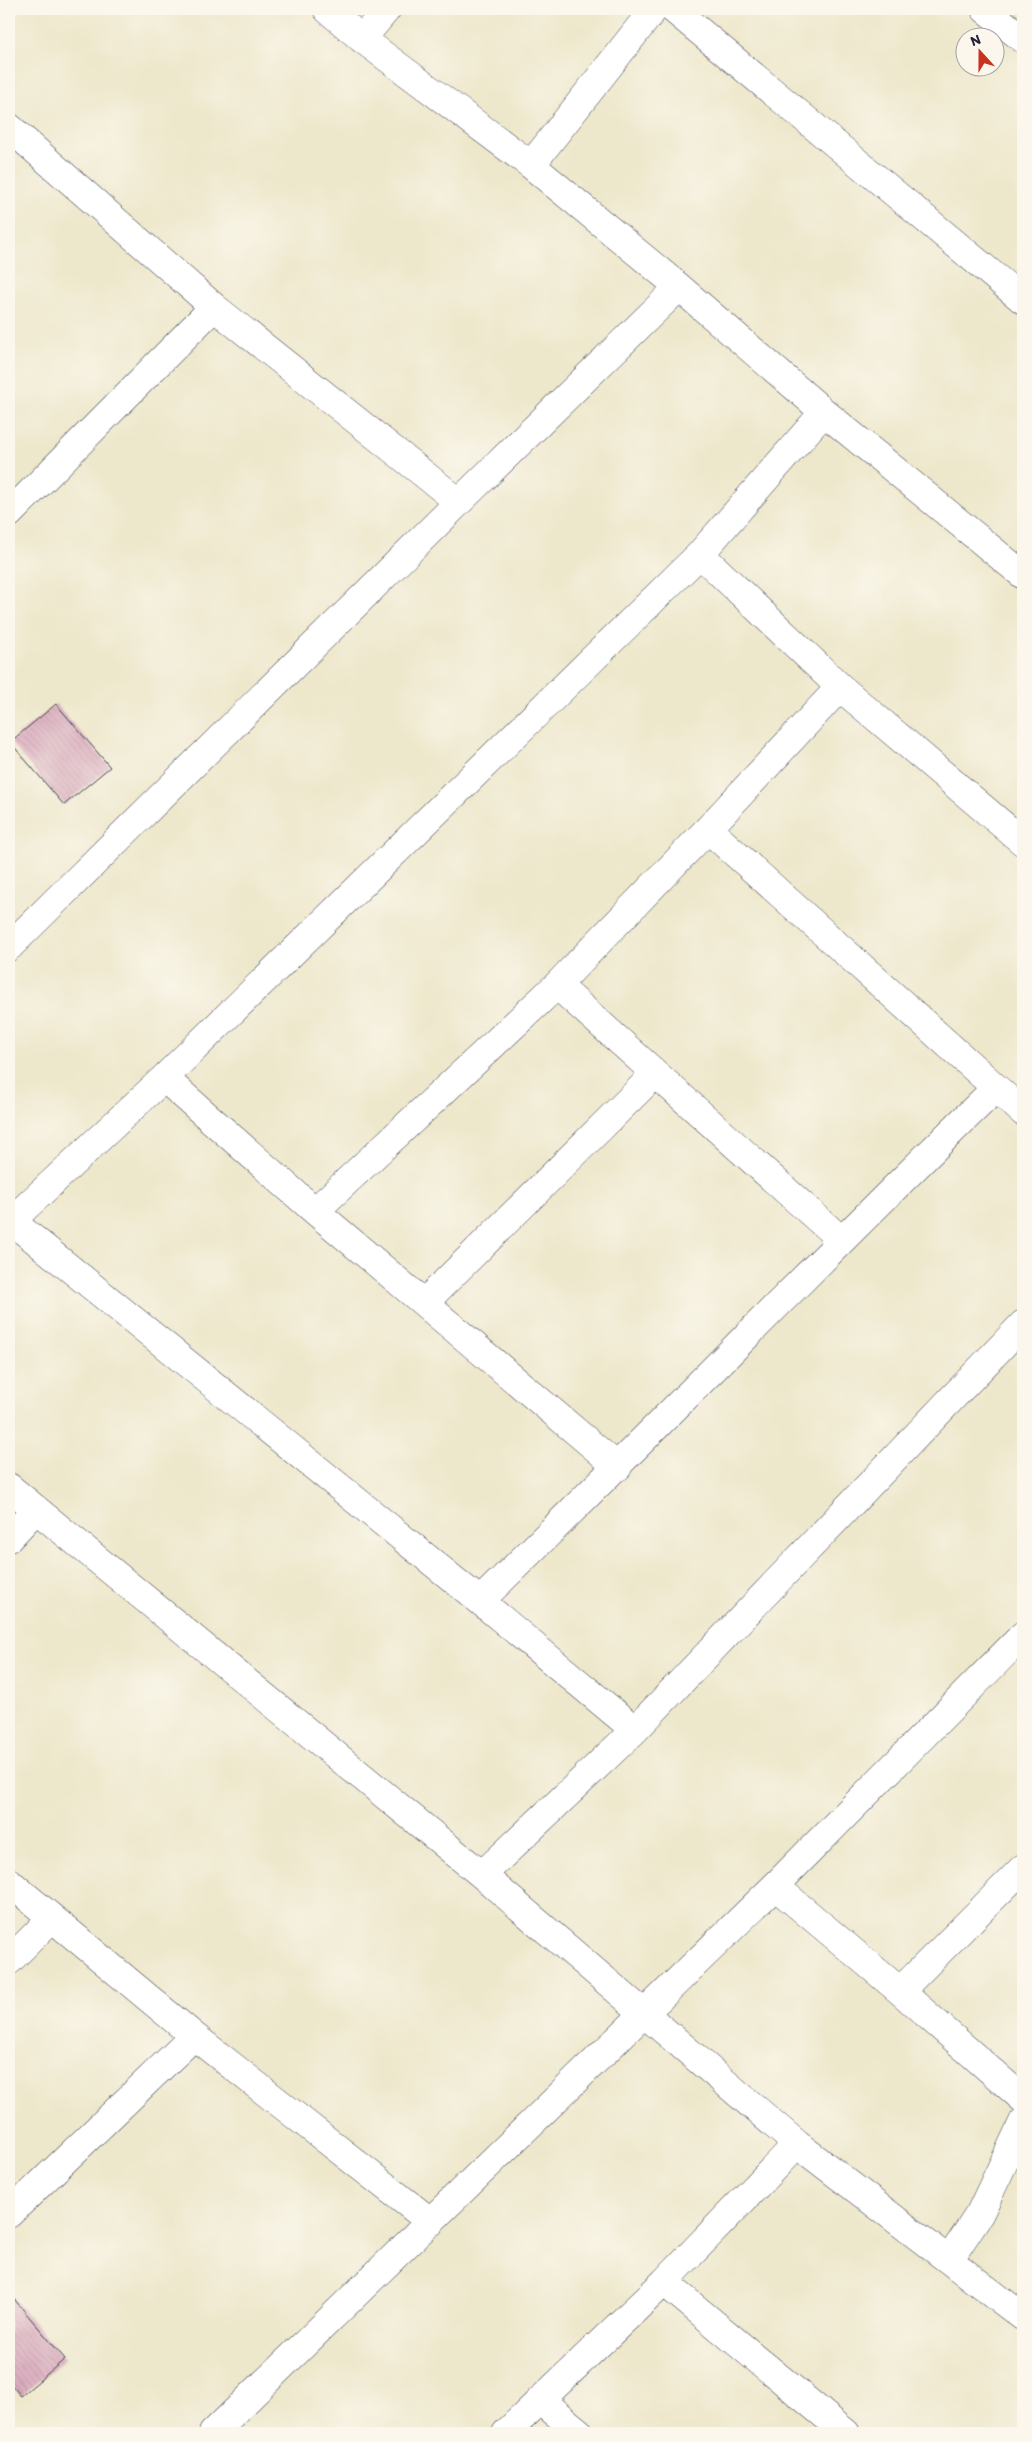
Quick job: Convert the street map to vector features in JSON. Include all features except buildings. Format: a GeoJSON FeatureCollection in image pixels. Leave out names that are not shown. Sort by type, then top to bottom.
{"type":"FeatureCollection","features":[{"type":"Feature","properties":{"kind":"street"},"geometry":{"type":"LineString","coordinates":[[327,9],[362,39],[531,165],[679,287],[824,412],[1023,575]]}},
{"type":"Feature","properties":{"kind":"street"},"geometry":{"type":"LineString","coordinates":[[362,39],[387,9]]}},
{"type":"Feature","properties":{"kind":"street"},"geometry":{"type":"LineString","coordinates":[[531,165],[654,9]]}},
{"type":"Feature","properties":{"kind":"street"},"geometry":{"type":"LineString","coordinates":[[673,9],[1023,300]]}},
{"type":"Feature","properties":{"kind":"street"},"geometry":{"type":"LineString","coordinates":[[985,9],[1023,39]]}},
{"type":"Feature","properties":{"kind":"street"},"geometry":{"type":"LineString","coordinates":[[9,127],[214,307],[459,502]]}},
{"type":"Feature","properties":{"kind":"street"},"geometry":{"type":"LineString","coordinates":[[9,947],[679,287]]}},
{"type":"Feature","properties":{"kind":"street"},"geometry":{"type":"LineString","coordinates":[[9,514],[214,307]]}},
{"type":"Feature","properties":{"kind":"street"},"geometry":{"type":"LineString","coordinates":[[635,1730],[480,1601],[10,1220],[164,1078],[700,554],[824,412]]}},
{"type":"Feature","properties":{"kind":"street"},"geometry":{"type":"LineString","coordinates":[[700,554],[840,687],[1023,842]]}},
{"type":"Feature","properties":{"kind":"street"},"geometry":{"type":"LineString","coordinates":[[315,1211],[557,985],[708,829],[840,687]]}},
{"type":"Feature","properties":{"kind":"street"},"geometry":{"type":"LineString","coordinates":[[708,829],[1023,1112]]}},
{"type":"Feature","properties":{"kind":"street"},"geometry":{"type":"LineString","coordinates":[[557,985],[840,1239]]}},
{"type":"Feature","properties":{"kind":"street"},"geometry":{"type":"LineString","coordinates":[[425,1302],[655,1074]]}},
{"type":"Feature","properties":{"kind":"street"},"geometry":{"type":"LineString","coordinates":[[164,1078],[315,1211],[618,1467]]}},
{"type":"Feature","properties":{"kind":"street"},"geometry":{"type":"LineString","coordinates":[[480,1601],[618,1467],[840,1239],[995,1088]]}},
{"type":"Feature","properties":{"kind":"street"},"geometry":{"type":"LineString","coordinates":[[482,1875],[635,1730],[1023,1324]]}},
{"type":"Feature","properties":{"kind":"street"},"geometry":{"type":"LineString","coordinates":[[9,1488],[482,1875],[798,2144],[1023,2317]]}},
{"type":"Feature","properties":{"kind":"street"},"geometry":{"type":"LineString","coordinates":[[9,1538],[36,1509]]}},
{"type":"Feature","properties":{"kind":"street"},"geometry":{"type":"LineString","coordinates":[[216,2433],[775,1886],[1023,1635]]}},
{"type":"Feature","properties":{"kind":"street"},"geometry":{"type":"LineString","coordinates":[[900,1991],[1023,1868]]}},
{"type":"Feature","properties":{"kind":"street"},"geometry":{"type":"LineString","coordinates":[[9,1882],[194,2036],[431,2222]]}},
{"type":"Feature","properties":{"kind":"street"},"geometry":{"type":"LineString","coordinates":[[775,1886],[900,1991],[1023,2099]]}},
{"type":"Feature","properties":{"kind":"street"},"geometry":{"type":"LineString","coordinates":[[9,1961],[52,1918]]}},
{"type":"Feature","properties":{"kind":"street"},"geometry":{"type":"LineString","coordinates":[[9,2214],[194,2036]]}},
{"type":"Feature","properties":{"kind":"street"},"geometry":{"type":"LineString","coordinates":[[949,2260],[980,2213],[1023,2122]]}},
{"type":"Feature","properties":{"kind":"street"},"geometry":{"type":"LineString","coordinates":[[506,2433],[664,2282],[798,2144]]}},
{"type":"Feature","properties":{"kind":"street"},"geometry":{"type":"LineString","coordinates":[[664,2282],[846,2433]]}},
{"type":"Feature","properties":{"kind":"street"},"geometry":{"type":"LineString","coordinates":[[540,2400],[580,2433]]}}]}
